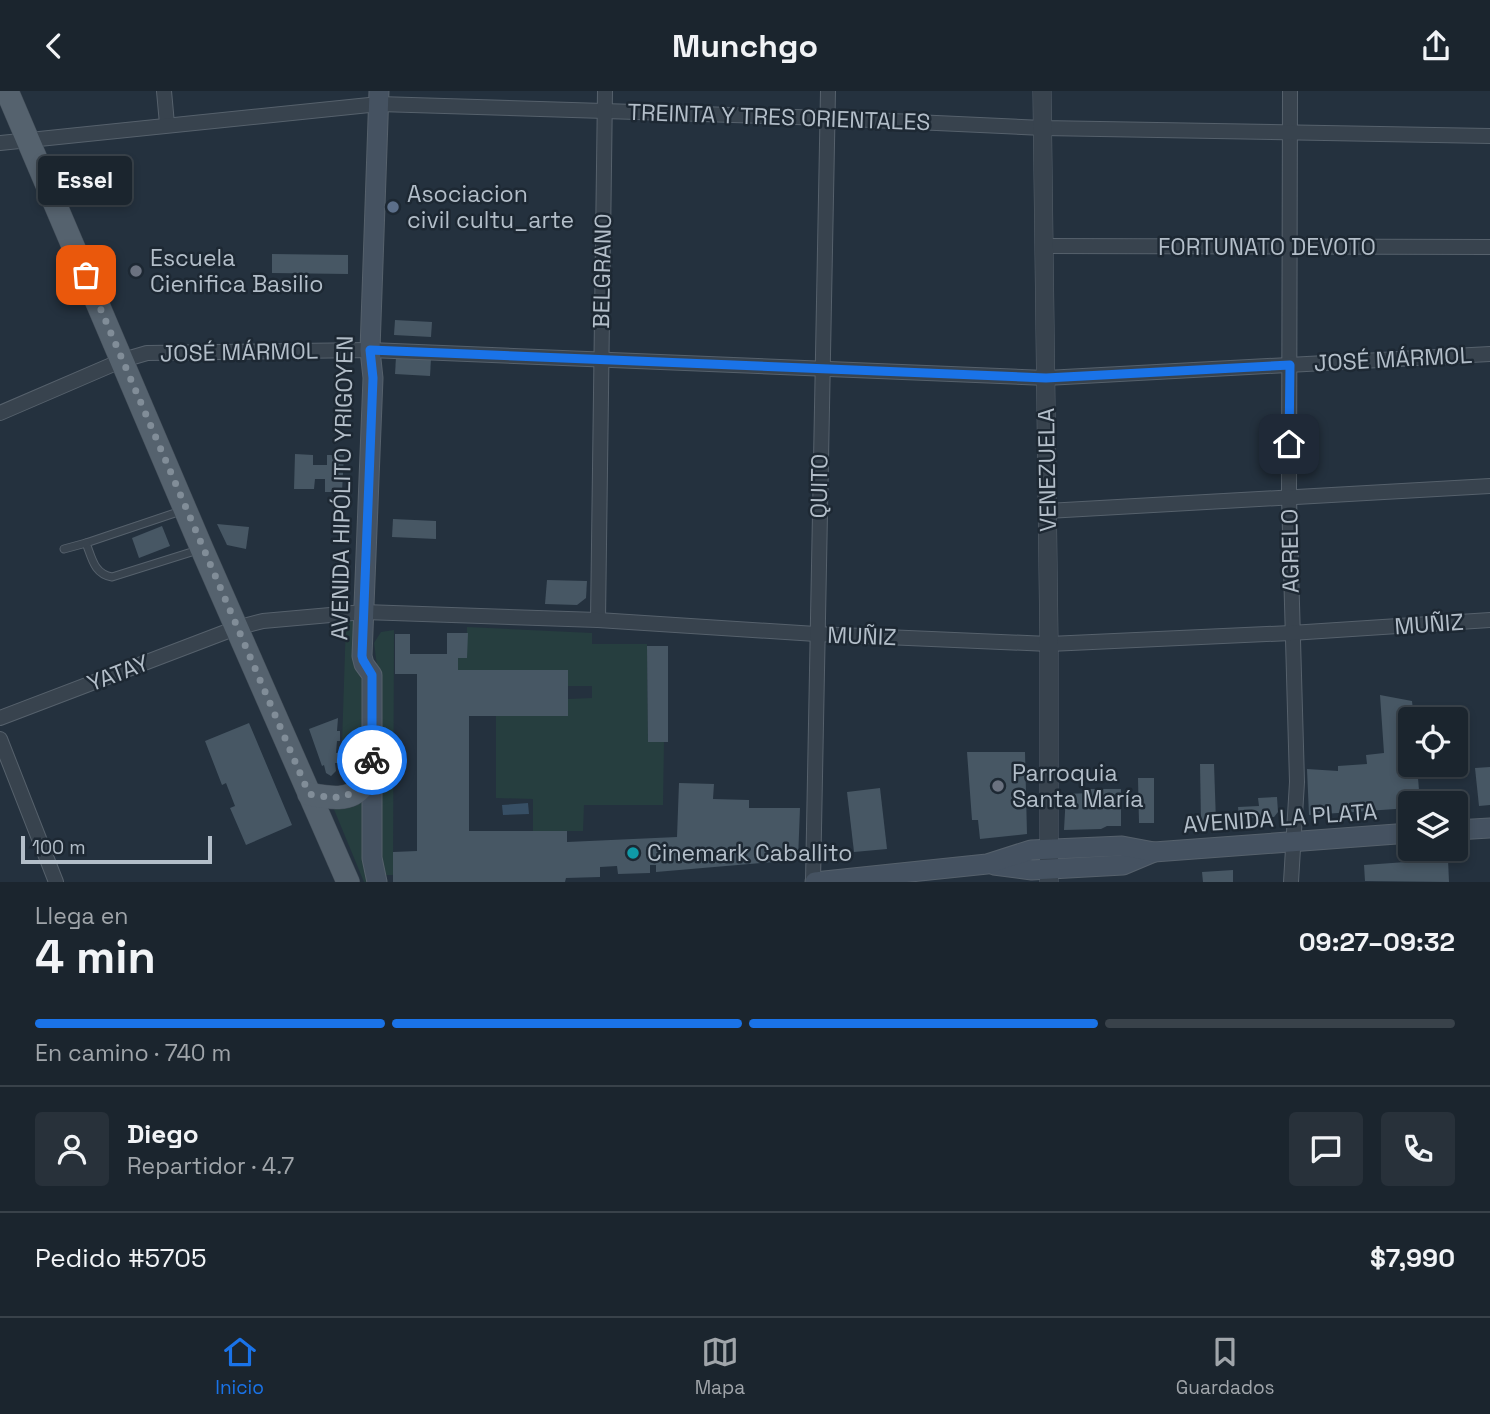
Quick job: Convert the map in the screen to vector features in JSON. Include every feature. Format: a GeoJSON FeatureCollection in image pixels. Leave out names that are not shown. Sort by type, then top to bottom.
{"type":"FeatureCollection","features":[{"type":"Feature","properties":{"kind":"main road"},"geometry":{"type":"LineString","coordinates":[[7,91],[236,628],[348,882]]}},
{"type":"Feature","properties":{"kind":"main road","name":"AVENIDA HIPÓLITO YRIGOYEN"},"geometry":{"type":"LineString","coordinates":[[377,882],[372,858],[372,675],[363,660],[379,97]]}},
{"type":"Feature","properties":{"kind":"main road"},"geometry":{"type":"LineString","coordinates":[[309,794],[334,798],[348,795],[362,785],[372,765]]}},
{"type":"Feature","properties":{"kind":"main road"},"geometry":{"type":"LineString","coordinates":[[1468,829],[1490,828]]}},
{"type":"Feature","properties":{"kind":"main road","name":"AVENIDA LA PLATA"},"geometry":{"type":"LineString","coordinates":[[814,882],[987,865],[1031,850],[1048,867],[1122,845],[1154,852],[1398,834]]}},
{"type":"Feature","properties":{"kind":"street"},"geometry":{"type":"LineString","coordinates":[[164,91],[167,124]]}},
{"type":"Feature","properties":{"kind":"street","name":"BELGRANO"},"geometry":{"type":"LineString","coordinates":[[598,620],[605,91]]}},
{"type":"Feature","properties":{"kind":"street","name":"QUITO"},"geometry":{"type":"LineString","coordinates":[[814,882],[816,634],[828,91]]}},
{"type":"Feature","properties":{"kind":"street","name":"VENEZUELA"},"geometry":{"type":"LineString","coordinates":[[1042,91],[1049,644],[1048,867]]}},
{"type":"Feature","properties":{"kind":"street","name":"AGRELO"},"geometry":{"type":"LineString","coordinates":[[1290,91],[1289,497],[1297,782],[1291,882]]}},
{"type":"Feature","properties":{"kind":"street","name":"TREINTA Y TRES ORIENTALES"},"geometry":{"type":"LineString","coordinates":[[0,143],[379,97],[604,110],[1043,128],[1490,136]]}},
{"type":"Feature","properties":{"kind":"street","name":"FORTUNATO DEVOTO"},"geometry":{"type":"LineString","coordinates":[[1044,246],[1490,247]]}},
{"type":"Feature","properties":{"kind":"street","name":"JOSÉ MÁRMOL"},"geometry":{"type":"LineString","coordinates":[[0,413],[122,360],[147,353],[370,350],[1046,378],[1490,354]]}},
{"type":"Feature","properties":{"kind":"street"},"geometry":{"type":"LineString","coordinates":[[1047,511],[1490,486]]}},
{"type":"Feature","properties":{"kind":"street","name":"MUÑIZ"},"geometry":{"type":"LineString","coordinates":[[236,628],[263,621],[364,612],[598,620],[816,634],[1049,644],[1490,620]]}},
{"type":"Feature","properties":{"kind":"street","name":"YATAY"},"geometry":{"type":"LineString","coordinates":[[0,718],[236,628]]}},
{"type":"Feature","properties":{"kind":"street"},"geometry":{"type":"LineString","coordinates":[[0,739],[56,882]]}},
{"type":"Feature","properties":{"kind":"lane"},"geometry":{"type":"LineString","coordinates":[[64,549],[186,510]]}},
{"type":"Feature","properties":{"kind":"lane"},"geometry":{"type":"LineString","coordinates":[[86,543],[97,571],[112,577],[202,549]]}},
{"type":"Feature","properties":{"kind":"green space"},"geometry":{"type":"Polygon","coordinates":[[[346,621],[355,621],[363,670],[363,766],[358,774],[341,775],[346,621]]]}},
{"type":"Feature","properties":{"kind":"green space"},"geometry":{"type":"Polygon","coordinates":[[[467,627],[592,633],[592,644],[647,644],[648,741],[664,742],[663,805],[584,805],[583,831],[533,831],[533,799],[496,798],[496,716],[567,716],[568,699],[592,698],[592,686],[568,686],[567,670],[458,670],[458,658],[467,658],[467,627]]]}},
{"type":"Feature","properties":{"kind":"green space"},"geometry":{"type":"Polygon","coordinates":[[[394,630],[393,875],[378,875],[378,673],[374,643],[381,632],[394,630]]]}},
{"type":"Feature","properties":{"kind":"green space"},"geometry":{"type":"Polygon","coordinates":[[[367,793],[371,882],[364,882],[333,807],[367,793]]]}},
{"type":"Feature","properties":{"kind":"water"},"geometry":{"type":"Polygon","coordinates":[[[528,803],[529,814],[503,815],[502,805],[528,803]]]}},
{"type":"Feature","properties":{"kind":"building"},"geometry":{"type":"Polygon","coordinates":[[[272,254],[348,255],[348,274],[272,273],[272,254]]]}},
{"type":"Feature","properties":{"kind":"building"},"geometry":{"type":"Polygon","coordinates":[[[395,320],[432,322],[431,337],[394,335],[395,320]]]}},
{"type":"Feature","properties":{"kind":"building"},"geometry":{"type":"Polygon","coordinates":[[[396,357],[431,359],[430,376],[395,374],[396,357]]]}},
{"type":"Feature","properties":{"kind":"building"},"geometry":{"type":"Polygon","coordinates":[[[295,454],[313,455],[313,465],[327,465],[327,455],[344,455],[342,492],[325,492],[325,479],[315,479],[314,489],[294,489],[295,454]]]}},
{"type":"Feature","properties":{"kind":"building"},"geometry":{"type":"Polygon","coordinates":[[[393,519],[436,521],[436,539],[392,537],[393,519]]]}},
{"type":"Feature","properties":{"kind":"building"},"geometry":{"type":"Polygon","coordinates":[[[217,524],[249,527],[246,549],[227,545],[217,524]]]}},
{"type":"Feature","properties":{"kind":"building"},"geometry":{"type":"Polygon","coordinates":[[[162,526],[170,546],[139,558],[132,538],[162,526]]]}},
{"type":"Feature","properties":{"kind":"building"},"geometry":{"type":"Polygon","coordinates":[[[547,580],[587,581],[586,598],[577,605],[545,604],[547,580]]]}},
{"type":"Feature","properties":{"kind":"building"},"geometry":{"type":"Polygon","coordinates":[[[447,633],[468,633],[467,658],[458,658],[458,670],[568,670],[568,716],[469,716],[469,831],[567,831],[567,842],[677,837],[679,783],[714,784],[713,799],[749,800],[749,808],[800,808],[798,860],[656,872],[656,865],[650,865],[650,873],[618,874],[617,866],[600,867],[600,877],[566,878],[565,882],[393,882],[393,852],[417,851],[417,674],[395,674],[395,634],[410,634],[410,654],[447,654],[447,633]]]}},
{"type":"Feature","properties":{"kind":"building"},"geometry":{"type":"Polygon","coordinates":[[[647,646],[668,646],[668,742],[648,742],[647,646]]]}},
{"type":"Feature","properties":{"kind":"building"},"geometry":{"type":"Polygon","coordinates":[[[1380,695],[1412,701],[1413,707],[1398,707],[1398,777],[1418,777],[1419,791],[1398,791],[1398,809],[1309,815],[1307,769],[1338,771],[1338,766],[1367,764],[1366,755],[1384,753],[1380,695]]]}},
{"type":"Feature","properties":{"kind":"building"},"geometry":{"type":"Polygon","coordinates":[[[338,718],[338,763],[335,763],[336,771],[331,776],[326,773],[324,765],[322,766],[309,729],[338,718]]]}},
{"type":"Feature","properties":{"kind":"building"},"geometry":{"type":"Polygon","coordinates":[[[249,723],[292,825],[246,845],[230,808],[235,806],[226,783],[222,785],[205,741],[249,723]]]}},
{"type":"Feature","properties":{"kind":"building","name":"Parroquia Santa María"},"geometry":{"type":"Polygon","coordinates":[[[967,752],[1025,752],[1027,834],[980,839],[978,820],[972,820],[967,752]]]}},
{"type":"Feature","properties":{"kind":"building"},"geometry":{"type":"Polygon","coordinates":[[[1200,764],[1214,764],[1216,822],[1201,822],[1200,764]]]}},
{"type":"Feature","properties":{"kind":"building"},"geometry":{"type":"Polygon","coordinates":[[[1490,767],[1490,805],[1479,806],[1475,768],[1490,767]]]}},
{"type":"Feature","properties":{"kind":"building"},"geometry":{"type":"Polygon","coordinates":[[[1138,778],[1154,778],[1154,823],[1139,823],[1138,778]]]}},
{"type":"Feature","properties":{"kind":"building"},"geometry":{"type":"Polygon","coordinates":[[[880,788],[887,849],[854,852],[847,792],[880,788]]]}},
{"type":"Feature","properties":{"kind":"building"},"geometry":{"type":"Polygon","coordinates":[[[1090,789],[1121,789],[1121,826],[1064,830],[1066,794],[1090,793],[1090,789]]]}},
{"type":"Feature","properties":{"kind":"building"},"geometry":{"type":"Polygon","coordinates":[[[1277,797],[1278,812],[1274,817],[1239,818],[1238,807],[1259,806],[1258,798],[1277,797]]]}},
{"type":"Feature","properties":{"kind":"building"},"geometry":{"type":"Polygon","coordinates":[[[1448,861],[1449,882],[1365,881],[1364,865],[1448,861]]]}},
{"type":"Feature","properties":{"kind":"building"},"geometry":{"type":"Polygon","coordinates":[[[1233,870],[1233,882],[1203,882],[1202,872],[1233,870]]]}},
{"type":"Feature","properties":{"kind":"way so far"},"geometry":{"type":"LineString","coordinates":[[86,275],[309,794],[334,798],[356,791],[362,785],[372,760]]}},
{"type":"Feature","properties":{"kind":"place","name":"Asociacion civil cultu_arte"},"geometry":{"type":"Point","coordinates":[393,207]}},
{"type":"Feature","properties":{"kind":"place","name":"Escuela Cienifica Basilio"},"geometry":{"type":"Point","coordinates":[136,271]}},
{"type":"Feature","properties":{"kind":"place","name":"Essel"},"geometry":{"type":"Point","coordinates":[86,275]}},
{"type":"Feature","properties":{"kind":"place","name":"Parroquia Santa María"},"geometry":{"type":"Point","coordinates":[998,786]}},
{"type":"Feature","properties":{"kind":"place","name":"Cinemark Caballito"},"geometry":{"type":"Point","coordinates":[633,853]}},
{"type":"Feature","properties":{"kind":"route"},"geometry":{"type":"LineString","coordinates":[[372,760],[372,675],[362,656],[373,378],[370,350],[1046,378],[1290,365],[1289,444]]}}]}
